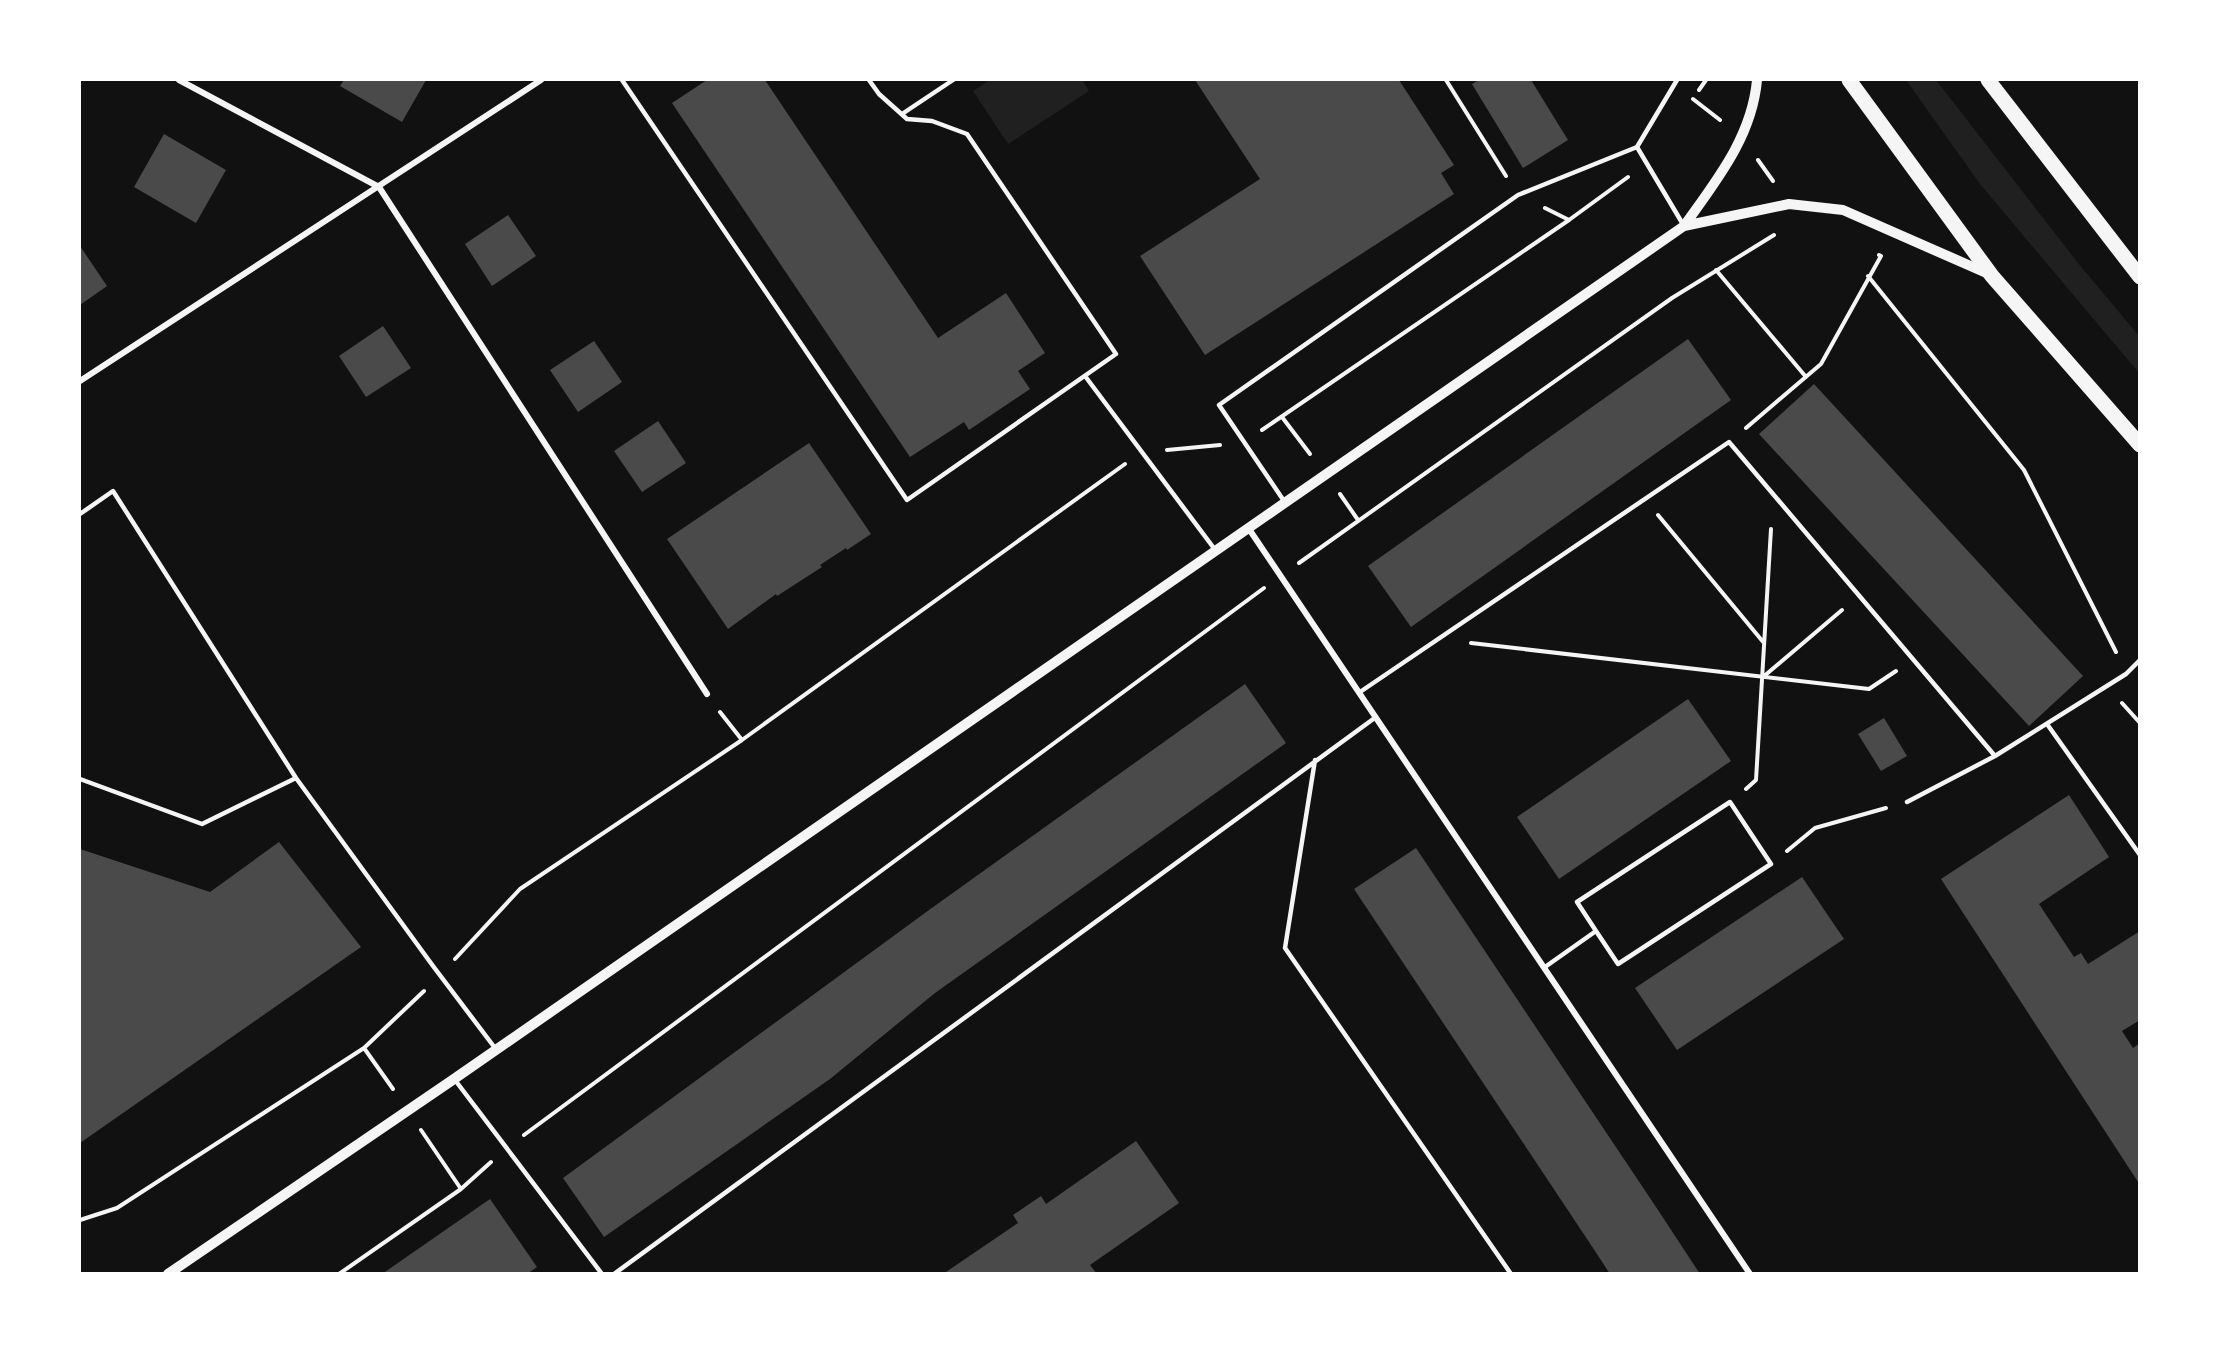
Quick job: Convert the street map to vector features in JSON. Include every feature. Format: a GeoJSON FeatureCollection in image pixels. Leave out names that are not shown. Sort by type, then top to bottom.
{"type":"FeatureCollection","features":[{"type":"Feature","properties":{"kind":"main road"},"geometry":{"type":"LineString","coordinates":[[1849,80],[1992,276],[2139,445]]}},
{"type":"Feature","properties":{"kind":"main road"},"geometry":{"type":"LineString","coordinates":[[1988,80],[2139,277]]}},
{"type":"Feature","properties":{"kind":"street"},"geometry":{"type":"LineString","coordinates":[[179,80],[379,187],[707,694]]}},
{"type":"Feature","properties":{"kind":"street"},"geometry":{"type":"LineString","coordinates":[[80,381],[541,80]]}},
{"type":"Feature","properties":{"kind":"street"},"geometry":{"type":"LineString","coordinates":[[168,1274],[408,1111],[1250,529],[1684,226],[1725,168],[1750,121],[1757,80]]}},
{"type":"Feature","properties":{"kind":"street"},"geometry":{"type":"LineString","coordinates":[[1684,226],[1789,204],[1843,210],[1992,276]]}},
{"type":"Feature","properties":{"kind":"street"},"geometry":{"type":"LineString","coordinates":[[1250,529],[1750,1274]]}},
{"type":"Feature","properties":{"kind":"lane"},"geometry":{"type":"LineString","coordinates":[[622,80],[907,500],[1116,354],[967,134],[932,121],[907,119],[879,94],[869,80]]}},
{"type":"Feature","properties":{"kind":"lane"},"geometry":{"type":"LineString","coordinates":[[902,114],[953,80]]}},
{"type":"Feature","properties":{"kind":"lane"},"geometry":{"type":"LineString","coordinates":[[1286,504],[1218,405],[1518,195],[1637,147],[1677,80]]}},
{"type":"Feature","properties":{"kind":"lane"},"geometry":{"type":"LineString","coordinates":[[1637,147],[1684,226]]}},
{"type":"Feature","properties":{"kind":"lane"},"geometry":{"type":"LineString","coordinates":[[1085,376],[1216,552]]}},
{"type":"Feature","properties":{"kind":"lane"},"geometry":{"type":"LineString","coordinates":[[1360,692],[1729,442],[1995,756]]}},
{"type":"Feature","properties":{"kind":"lane"},"geometry":{"type":"LineString","coordinates":[[80,514],[113,490],[296,778],[496,1050]]}},
{"type":"Feature","properties":{"kind":"lane"},"geometry":{"type":"LineString","coordinates":[[1907,802],[1995,756],[2126,674],[2139,660]]}},
{"type":"Feature","properties":{"kind":"lane"},"geometry":{"type":"LineString","coordinates":[[614,1274],[1376,717]]}},
{"type":"Feature","properties":{"kind":"lane"},"geometry":{"type":"LineString","coordinates":[[2047,724],[2139,855]]}},
{"type":"Feature","properties":{"kind":"lane"},"geometry":{"type":"LineString","coordinates":[[1315,760],[1285,948],[1511,1274]]}},
{"type":"Feature","properties":{"kind":"lane"},"geometry":{"type":"LineString","coordinates":[[80,779],[202,824],[296,778]]}},
{"type":"Feature","properties":{"kind":"lane"},"geometry":{"type":"LineString","coordinates":[[1730,802],[1771,864],[1618,964],[1577,902],[1730,802]]}},
{"type":"Feature","properties":{"kind":"lane"},"geometry":{"type":"LineString","coordinates":[[1545,967],[1596,931]]}},
{"type":"Feature","properties":{"kind":"lane"},"geometry":{"type":"LineString","coordinates":[[454,1079],[602,1274]]}},
{"type":"Feature","properties":{"kind":"path"},"geometry":{"type":"LineString","coordinates":[[1446,80],[1518,195],[1569,220]]}},
{"type":"Feature","properties":{"kind":"path"},"geometry":{"type":"LineString","coordinates":[[1686,108],[1707,80]]}},
{"type":"Feature","properties":{"kind":"path"},"geometry":{"type":"LineString","coordinates":[[80,1220],[117,1208],[364,1048],[440,975],[520,889],[742,740],[1142,452],[1244,443],[1569,220],[1647,163]]}},
{"type":"Feature","properties":{"kind":"path"},"geometry":{"type":"LineString","coordinates":[[339,1274],[461,1189],[506,1148],[1281,575],[1671,298],[1777,233]]}},
{"type":"Feature","properties":{"kind":"path"},"geometry":{"type":"LineString","coordinates":[[1729,442],[1821,364],[1881,256],[1872,250]]}},
{"type":"Feature","properties":{"kind":"path"},"geometry":{"type":"LineString","coordinates":[[1716,270],[1806,377]]}},
{"type":"Feature","properties":{"kind":"path"},"geometry":{"type":"LineString","coordinates":[[1868,276],[2024,470],[2126,674],[2120,701],[2139,723]]}},
{"type":"Feature","properties":{"kind":"path"},"geometry":{"type":"LineString","coordinates":[[1730,802],[1756,780],[1773,495]]}},
{"type":"Feature","properties":{"kind":"path"},"geometry":{"type":"LineString","coordinates":[[1645,499],[1764,643]]}},
{"type":"Feature","properties":{"kind":"path"},"geometry":{"type":"LineString","coordinates":[[1762,677],[1859,595]]}},
{"type":"Feature","properties":{"kind":"path"},"geometry":{"type":"LineString","coordinates":[[1437,639],[1869,689],[1913,660]]}},
{"type":"Feature","properties":{"kind":"path"},"geometry":{"type":"LineString","coordinates":[[707,694],[742,740]]}},
{"type":"Feature","properties":{"kind":"path"},"geometry":{"type":"LineString","coordinates":[[1771,864],[1815,828],[1907,802]]}},
{"type":"Feature","properties":{"kind":"path"},"geometry":{"type":"LineString","coordinates":[[364,1048],[461,1189]]}},
{"type":"Feature","properties":{"kind":"shaded area"},"geometry":{"type":"Polygon","coordinates":[[[990,80],[1082,80],[1089,91],[1008,144],[973,91],[990,80]]]}},
{"type":"Feature","properties":{"kind":"shaded area"},"geometry":{"type":"Polygon","coordinates":[[[1906,80],[1936,80],[2078,263],[2139,336],[2139,373],[1980,184],[1906,80]]]}},
{"type":"Feature","properties":{"kind":"building"},"geometry":{"type":"Polygon","coordinates":[[[344,80],[426,80],[402,122],[340,86],[344,80]]]}},
{"type":"Feature","properties":{"kind":"building"},"geometry":{"type":"Polygon","coordinates":[[[707,80],[765,80],[938,338],[1006,293],[1045,353],[1018,371],[1030,389],[969,430],[964,422],[910,457],[672,103],[707,80]]]}},
{"type":"Feature","properties":{"kind":"building"},"geometry":{"type":"Polygon","coordinates":[[[1195,80],[1399,80],[1454,165],[1441,173],[1454,194],[1205,355],[1140,256],[1260,179],[1195,80]]]}},
{"type":"Feature","properties":{"kind":"building"},"geometry":{"type":"Polygon","coordinates":[[[1479,80],[1531,80],[1568,140],[1523,168],[1472,84],[1479,80]]]}},
{"type":"Feature","properties":{"kind":"building"},"geometry":{"type":"Polygon","coordinates":[[[164,134],[226,170],[196,223],[134,187],[164,134]]]}},
{"type":"Feature","properties":{"kind":"building"},"geometry":{"type":"Polygon","coordinates":[[[508,215],[536,256],[492,286],[465,244],[508,215]]]}},
{"type":"Feature","properties":{"kind":"building"},"geometry":{"type":"Polygon","coordinates":[[[80,246],[107,286],[80,305],[80,246]]]}},
{"type":"Feature","properties":{"kind":"building"},"geometry":{"type":"Polygon","coordinates":[[[383,326],[411,368],[366,397],[339,356],[383,326]]]}},
{"type":"Feature","properties":{"kind":"building"},"geometry":{"type":"Polygon","coordinates":[[[1688,339],[1731,400],[1411,627],[1368,566],[1688,339]]]}},
{"type":"Feature","properties":{"kind":"building"},"geometry":{"type":"Polygon","coordinates":[[[594,341],[622,382],[578,412],[550,370],[594,341]]]}},
{"type":"Feature","properties":{"kind":"building"},"geometry":{"type":"Polygon","coordinates":[[[1814,384],[2083,676],[2029,726],[1759,434],[1814,384]]]}},
{"type":"Feature","properties":{"kind":"building"},"geometry":{"type":"Polygon","coordinates":[[[658,421],[686,463],[642,492],[614,451],[658,421]]]}},
{"type":"Feature","properties":{"kind":"building"},"geometry":{"type":"Polygon","coordinates":[[[809,443],[871,534],[820,565],[822,567],[777,596],[776,594],[728,629],[667,539],[809,443]]]}},
{"type":"Feature","properties":{"kind":"building"},"geometry":{"type":"Polygon","coordinates":[[[1245,684],[1286,743],[935,993],[830,1079],[604,1237],[563,1178],[929,910],[1245,684]]]}},
{"type":"Feature","properties":{"kind":"building"},"geometry":{"type":"Polygon","coordinates":[[[1688,699],[1731,761],[1559,879],[1517,817],[1688,699]]]}},
{"type":"Feature","properties":{"kind":"building"},"geometry":{"type":"Polygon","coordinates":[[[1884,718],[1907,756],[1881,771],[1858,734],[1884,718]]]}},
{"type":"Feature","properties":{"kind":"building"},"geometry":{"type":"Polygon","coordinates":[[[2069,795],[2109,857],[2039,904],[2074,957],[2081,953],[2088,964],[2140,931],[2140,1020],[2122,1031],[2133,1048],[2140,1043],[2140,1185],[1941,879],[2069,795]]]}},
{"type":"Feature","properties":{"kind":"building"},"geometry":{"type":"Polygon","coordinates":[[[279,842],[361,947],[80,1143],[80,849],[210,892],[279,842]]]}},
{"type":"Feature","properties":{"kind":"building"},"geometry":{"type":"Polygon","coordinates":[[[1416,848],[1700,1274],[1610,1274],[1354,889],[1416,848]]]}},
{"type":"Feature","properties":{"kind":"building"},"geometry":{"type":"Polygon","coordinates":[[[1802,877],[1844,939],[1677,1050],[1635,988],[1802,877]]]}},
{"type":"Feature","properties":{"kind":"building"},"geometry":{"type":"Polygon","coordinates":[[[1136,1141],[1179,1203],[1090,1265],[1097,1274],[943,1274],[1018,1223],[1013,1215],[1041,1196],[1046,1204],[1136,1141]]]}},
{"type":"Feature","properties":{"kind":"building"},"geometry":{"type":"Polygon","coordinates":[[[490,1199],[537,1267],[527,1274],[382,1274],[490,1199]]]}}]}
